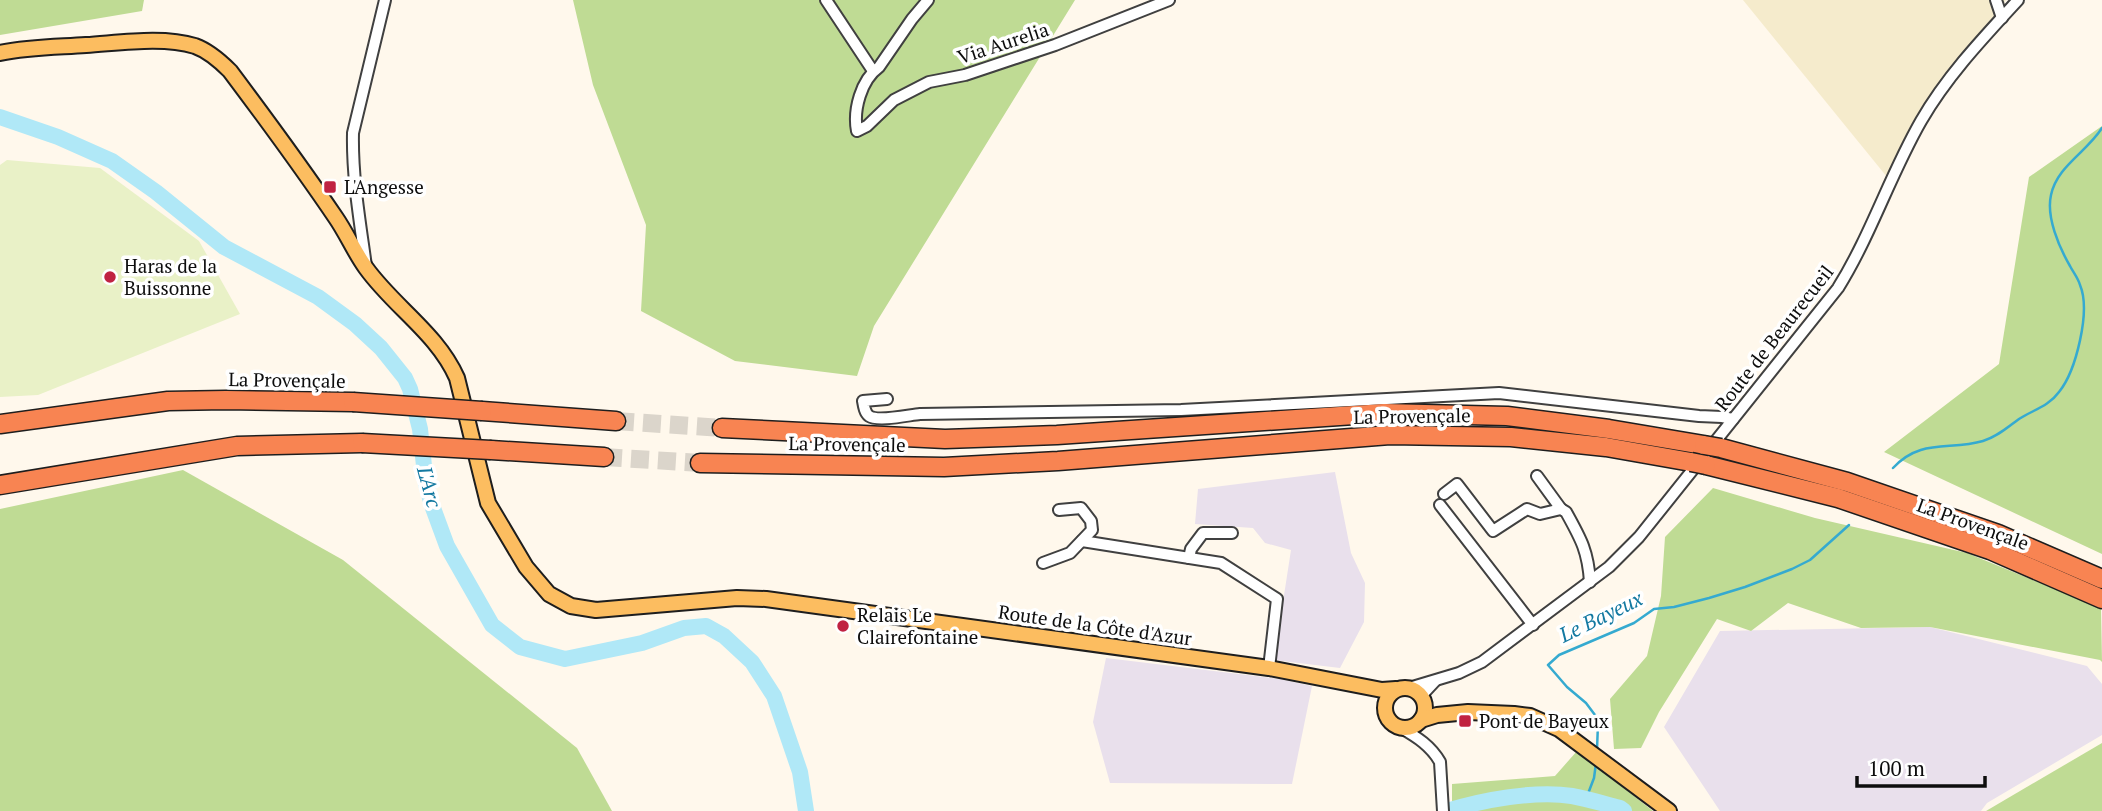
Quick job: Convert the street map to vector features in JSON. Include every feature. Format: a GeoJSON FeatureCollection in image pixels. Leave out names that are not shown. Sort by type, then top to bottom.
{"type":"FeatureCollection","features":[{"type":"Feature","properties":{"kind":"highway","name":"La Provençale"},"geometry":{"type":"LineString","coordinates":[[0,424],[168,401],[226,400],[354,402],[616,421]]}},
{"type":"Feature","properties":{"kind":"highway","name":"La Provençale"},"geometry":{"type":"LineString","coordinates":[[722,428],[945,439],[1057,435],[1384,413],[1507,416],[1609,429],[1713,447],[1847,482],[1997,534],[2102,579]]}},
{"type":"Feature","properties":{"kind":"highway","name":"La Provençale"},"geometry":{"type":"LineString","coordinates":[[700,463],[944,467],[1058,461],[1390,435],[1511,437],[1606,447],[1699,463],[1838,498],[1990,550],[2102,598]]}},
{"type":"Feature","properties":{"kind":"highway"},"geometry":{"type":"LineString","coordinates":[[0,485],[237,446],[362,443],[604,457]]}},
{"type":"Feature","properties":{"kind":"main road","name":"Route de la Côte d'Azur"},"geometry":{"type":"LineString","coordinates":[[0,53],[147,42],[172,43],[195,47],[214,56],[230,71],[344,230],[366,269],[450,362],[457,378],[482,486],[491,509],[526,567],[549,594],[570,606],[612,610],[715,599],[766,599],[1269,668],[1413,694],[1468,712]]}},
{"type":"Feature","properties":{"kind":"main road","name":"Route de la Côte d'Azur"},"geometry":{"type":"LineString","coordinates":[[1327,678],[1370,698],[1384,710]]}},
{"type":"Feature","properties":{"kind":"main road"},"geometry":{"type":"LineString","coordinates":[[1413,694],[1425,709],[1414,728],[1389,720],[1384,710],[1387,698],[1413,694]]}},
{"type":"Feature","properties":{"kind":"main road","name":"Route de la Côte d'Azur"},"geometry":{"type":"LineString","coordinates":[[1414,728],[1437,715],[1468,712],[1530,716],[1559,729],[1669,811]]}},
{"type":"Feature","properties":{"kind":"street"},"geometry":{"type":"LineString","coordinates":[[366,269],[358,213],[353,134],[385,0]]}},
{"type":"Feature","properties":{"kind":"street"},"geometry":{"type":"LineString","coordinates":[[826,0],[873,71],[879,67],[912,19],[929,0]]}},
{"type":"Feature","properties":{"kind":"street","name":"Via Aurelia"},"geometry":{"type":"LineString","coordinates":[[873,71],[861,94],[854,118],[857,131],[867,126],[894,100],[929,82],[965,75],[1055,45],[1169,0]]}},
{"type":"Feature","properties":{"kind":"street"},"geometry":{"type":"LineString","coordinates":[[1996,0],[2002,18]]}},
{"type":"Feature","properties":{"kind":"street","name":"Route de Beaurecueil"},"geometry":{"type":"LineString","coordinates":[[1413,694],[1435,681],[1482,663],[1617,561],[1640,537],[1838,288],[1922,120],[1956,71],[2018,0]]}},
{"type":"Feature","properties":{"kind":"street"},"geometry":{"type":"LineString","coordinates":[[887,399],[863,401],[867,415],[872,418],[885,418],[920,414],[1181,410],[1499,393],[1733,419]]}},
{"type":"Feature","properties":{"kind":"street"},"geometry":{"type":"LineString","coordinates":[[1537,476],[1566,512],[1583,542],[1590,582]]}},
{"type":"Feature","properties":{"kind":"street"},"geometry":{"type":"LineString","coordinates":[[1533,625],[1442,500],[1457,484],[1493,531],[1527,509],[1540,514],[1561,509]]}},
{"type":"Feature","properties":{"kind":"street"},"geometry":{"type":"LineString","coordinates":[[1043,563],[1070,553],[1092,530],[1091,521],[1081,508],[1059,510]]}},
{"type":"Feature","properties":{"kind":"street"},"geometry":{"type":"LineString","coordinates":[[1189,558],[1191,549],[1203,533],[1232,533]]}},
{"type":"Feature","properties":{"kind":"street"},"geometry":{"type":"LineString","coordinates":[[1082,541],[1221,564],[1278,599],[1269,668]]}},
{"type":"Feature","properties":{"kind":"street"},"geometry":{"type":"LineString","coordinates":[[1414,728],[1436,755],[1442,771],[1443,811]]}},
{"type":"Feature","properties":{"kind":"shaded area"},"geometry":{"type":"Polygon","coordinates":[[[1743,0],[2006,0],[1887,177],[1743,0]]]}},
{"type":"Feature","properties":{"kind":"shaded area"},"geometry":{"type":"Polygon","coordinates":[[[1335,472],[1351,553],[1365,583],[1364,622],[1340,668],[1274,660],[1291,550],[1265,543],[1253,528],[1195,524],[1198,489],[1335,472]]]}},
{"type":"Feature","properties":{"kind":"shaded area"},"geometry":{"type":"Polygon","coordinates":[[[1930,627],[2087,666],[2102,684],[2102,735],[1987,803],[1981,811],[1720,811],[1664,727],[1720,631],[1930,627]]]}},
{"type":"Feature","properties":{"kind":"shaded area"},"geometry":{"type":"Polygon","coordinates":[[[1106,658],[1280,679],[1312,686],[1292,784],[1110,783],[1093,722],[1106,658]]]}},
{"type":"Feature","properties":{"kind":"green space"},"geometry":{"type":"Polygon","coordinates":[[[0,0],[144,0],[142,11],[0,35],[0,0]]]}},
{"type":"Feature","properties":{"kind":"green space"},"geometry":{"type":"Polygon","coordinates":[[[573,0],[1075,0],[874,326],[857,376],[735,361],[641,311],[646,225],[593,85],[573,0]]]}},
{"type":"Feature","properties":{"kind":"green space"},"geometry":{"type":"Polygon","coordinates":[[[2102,126],[2102,554],[1884,452],[1999,364],[2029,177],[2102,126]]]}},
{"type":"Feature","properties":{"kind":"green space","name":"Haras de la Buissonne"},"geometry":{"type":"Polygon","coordinates":[[[7,160],[100,168],[199,241],[240,314],[38,395],[0,397],[0,165],[7,160]]]}},
{"type":"Feature","properties":{"kind":"green space"},"geometry":{"type":"Polygon","coordinates":[[[183,470],[343,560],[577,748],[612,811],[0,811],[0,509],[183,470]]]}},
{"type":"Feature","properties":{"kind":"green space"},"geometry":{"type":"Polygon","coordinates":[[[1713,488],[1815,518],[1967,553],[2101,608],[2102,662],[1930,627],[1861,628],[1788,603],[1751,631],[1717,619],[1659,712],[1641,748],[1614,749],[1610,699],[1647,656],[1661,596],[1665,537],[1713,488]]]}},
{"type":"Feature","properties":{"kind":"green space"},"geometry":{"type":"Polygon","coordinates":[[[2102,743],[2102,811],[1986,811],[2102,743]]]}},
{"type":"Feature","properties":{"kind":"green space"},"geometry":{"type":"Polygon","coordinates":[[[1577,751],[1653,811],[1452,811],[1452,784],[1555,776],[1577,751]]]}},
{"type":"Feature","properties":{"kind":"waterway","name":"L'Arc"},"geometry":{"type":"LineString","coordinates":[[0,117],[58,137],[112,161],[156,192],[224,247],[318,297],[355,324],[381,348],[405,378],[410,389],[420,429],[426,484],[447,546],[492,625],[520,647],[565,659],[642,643],[684,628],[706,626],[724,636],[752,662],[774,696],[800,772],[806,811]]}},
{"type":"Feature","properties":{"kind":"waterway","name":"Le Bayeux"},"geometry":{"type":"LineString","coordinates":[[1893,468],[1914,453],[1925,449],[1971,444],[1993,437],[2050,401],[2059,392],[2076,356],[2084,310],[2079,282],[2054,232],[2050,213],[2051,195],[2059,176],[2102,128]]}},
{"type":"Feature","properties":{"kind":"waterway","name":"Le Bayeux"},"geometry":{"type":"LineString","coordinates":[[1597,749],[1598,724],[1595,715],[1548,665],[1559,655],[1634,623],[1654,609],[1709,598],[1792,569],[1810,560],[1849,525]]}},
{"type":"Feature","properties":{"kind":"waterway","name":"Le Bayeux"},"geometry":{"type":"LineString","coordinates":[[1586,799],[1596,763]]}},
{"type":"Feature","properties":{"kind":"waterway","name":"L'Arc"},"geometry":{"type":"LineString","coordinates":[[1447,811],[1492,800],[1542,794],[1578,797],[1624,811]]}},
{"type":"Feature","properties":{"kind":"tunnel"},"geometry":{"type":"LineString","coordinates":[[616,421],[722,428]]}},
{"type":"Feature","properties":{"kind":"tunnel"},"geometry":{"type":"LineString","coordinates":[[604,457],[700,463]]}},
{"type":"Feature","properties":{"kind":"place","name":"L'Angesse"},"geometry":{"type":"Point","coordinates":[330,187]}},
{"type":"Feature","properties":{"kind":"place","name":"Haras de la Buissonne"},"geometry":{"type":"Point","coordinates":[110,277]}},
{"type":"Feature","properties":{"kind":"place","name":"Relais Le Clairefontaine"},"geometry":{"type":"Point","coordinates":[843,626]}},
{"type":"Feature","properties":{"kind":"place","name":"Pont de Bayeux"},"geometry":{"type":"Point","coordinates":[1465,721]}}]}
